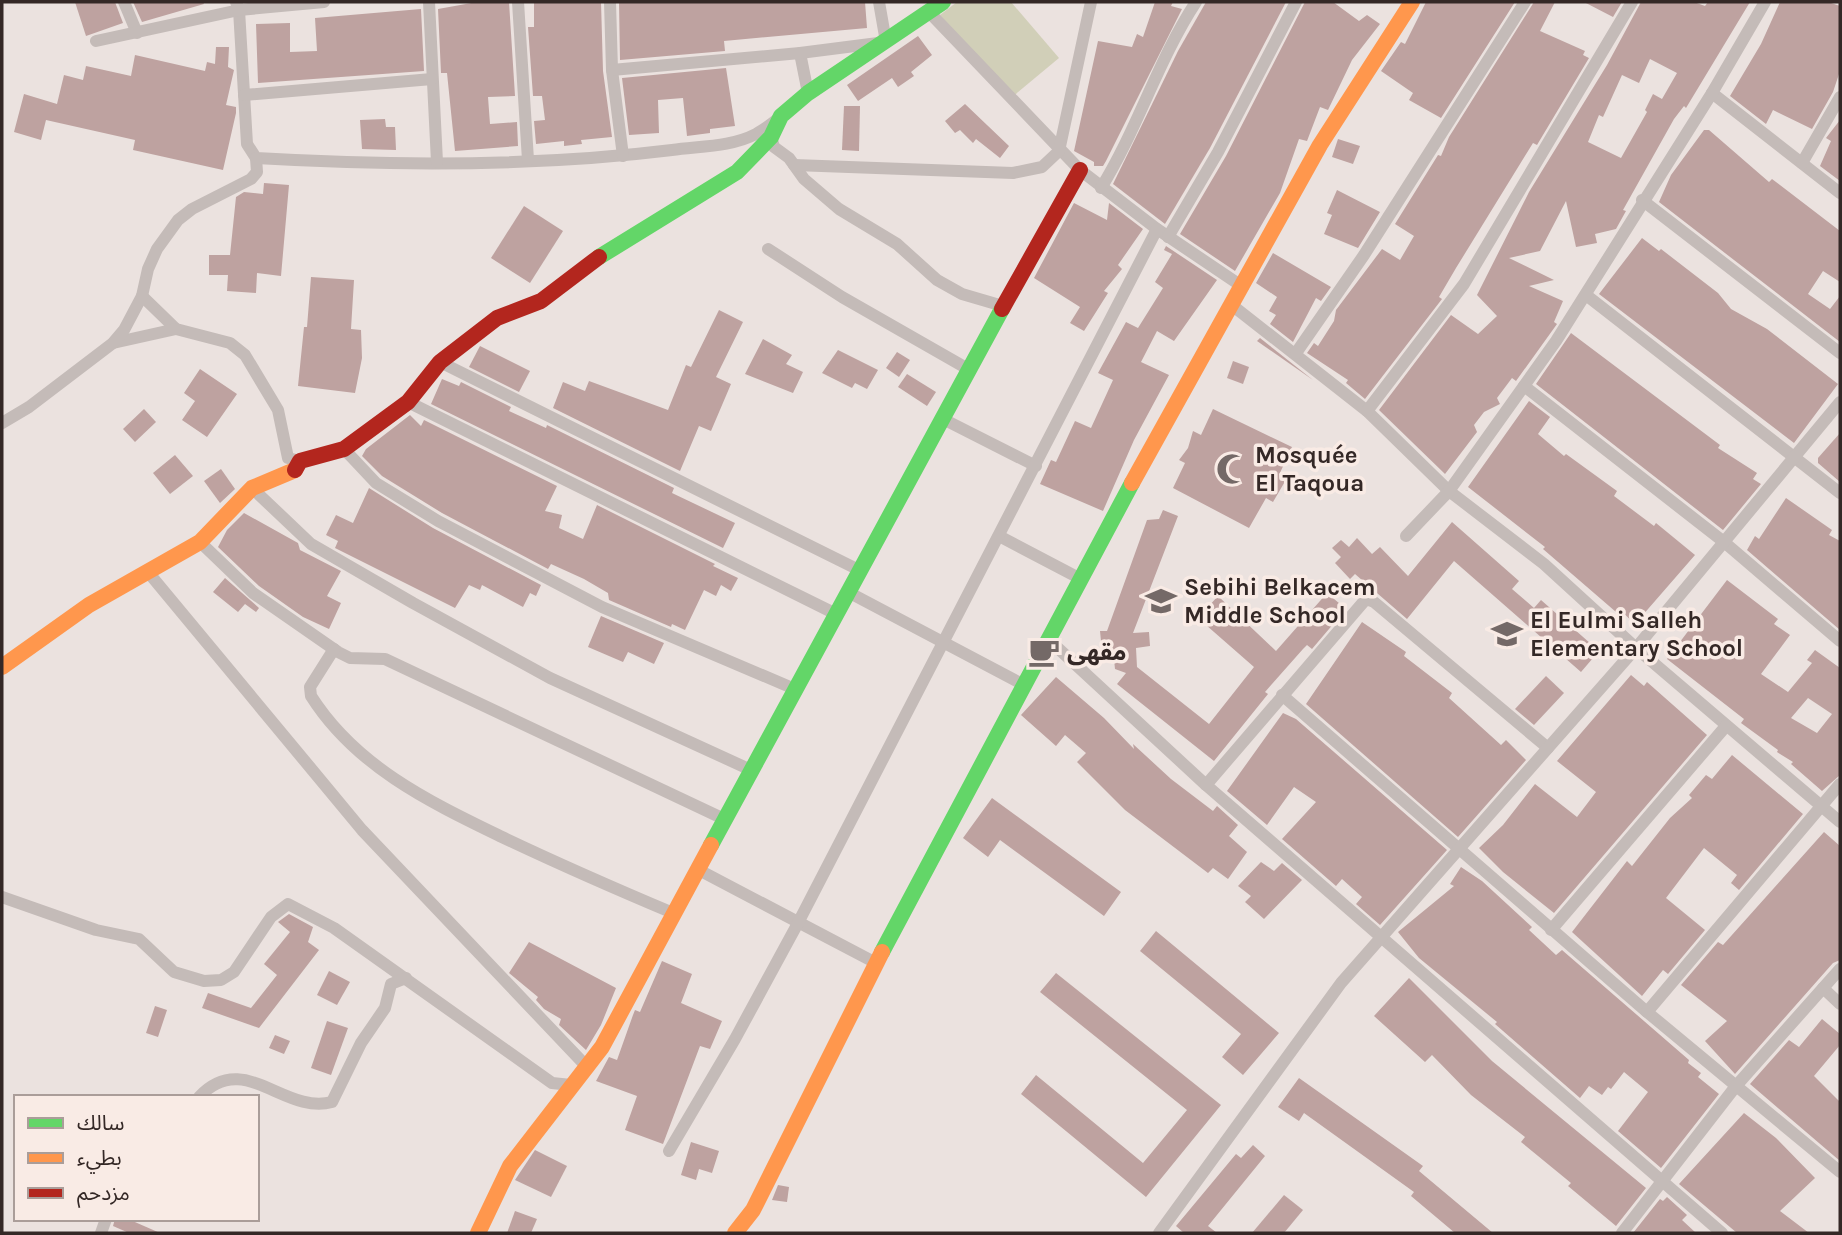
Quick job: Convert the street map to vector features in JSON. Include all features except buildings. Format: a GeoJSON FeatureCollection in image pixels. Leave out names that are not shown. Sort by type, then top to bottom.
{"type":"FeatureCollection","features":[{"type":"Feature","properties":{"kind":"street"},"geometry":{"type":"LineString","coordinates":[[124,2],[137,33]]}},
{"type":"Feature","properties":{"kind":"street"},"geometry":{"type":"LineString","coordinates":[[96,41],[137,33],[237,6],[324,2]]}},
{"type":"Feature","properties":{"kind":"street"},"geometry":{"type":"LineString","coordinates":[[429,2],[437,162]]}},
{"type":"Feature","properties":{"kind":"street"},"geometry":{"type":"LineString","coordinates":[[518,2],[528,160]]}},
{"type":"Feature","properties":{"kind":"street"},"geometry":{"type":"LineString","coordinates":[[610,2],[612,69],[623,156]]}},
{"type":"Feature","properties":{"kind":"street"},"geometry":{"type":"LineString","coordinates":[[879,2],[886,42]]}},
{"type":"Feature","properties":{"kind":"street"},"geometry":{"type":"LineString","coordinates":[[256,158],[437,162],[528,160],[623,156],[736,141],[757,134],[808,93],[943,2]]}},
{"type":"Feature","properties":{"kind":"street"},"geometry":{"type":"LineString","coordinates":[[794,165],[1013,173],[1042,167],[1059,151],[1091,2]]}},
{"type":"Feature","properties":{"kind":"street"},"geometry":{"type":"LineString","coordinates":[[1101,188],[1117,163],[1170,46],[1196,2]]}},
{"type":"Feature","properties":{"kind":"street"},"geometry":{"type":"LineString","coordinates":[[669,1151],[735,1039],[798,923],[943,640],[1163,233],[1218,152],[1296,2]]}},
{"type":"Feature","properties":{"kind":"street"},"geometry":{"type":"LineString","coordinates":[[743,1230],[876,963],[953,824],[1079,578],[1233,306],[1320,145],[1412,2]]}},
{"type":"Feature","properties":{"kind":"street"},"geometry":{"type":"LineString","coordinates":[[1296,354],[1364,255],[1525,2]]}},
{"type":"Feature","properties":{"kind":"street"},"geometry":{"type":"LineString","coordinates":[[1367,411],[1435,326],[1464,284],[1632,2]]}},
{"type":"Feature","properties":{"kind":"street"},"geometry":{"type":"LineString","coordinates":[[1406,536],[1449,491],[1586,295],[1642,200],[1712,93],[1765,2]]}},
{"type":"Feature","properties":{"kind":"street"},"geometry":{"type":"LineString","coordinates":[[2,423],[29,407],[113,343],[124,330],[142,296],[148,269],[157,249],[178,220],[192,209],[251,179],[257,172],[256,158],[247,144],[237,6]]}},
{"type":"Feature","properties":{"kind":"street"},"geometry":{"type":"LineString","coordinates":[[929,12],[1080,170],[1163,233],[1243,287]]}},
{"type":"Feature","properties":{"kind":"street"},"geometry":{"type":"LineString","coordinates":[[612,69],[800,53],[886,42]]}},
{"type":"Feature","properties":{"kind":"street"},"geometry":{"type":"LineString","coordinates":[[800,53],[808,93]]}},
{"type":"Feature","properties":{"kind":"street"},"geometry":{"type":"LineString","coordinates":[[244,95],[432,79]]}},
{"type":"Feature","properties":{"kind":"street"},"geometry":{"type":"LineString","coordinates":[[1712,93],[1840,194]]}},
{"type":"Feature","properties":{"kind":"street"},"geometry":{"type":"LineString","coordinates":[[1802,163],[1840,97]]}},
{"type":"Feature","properties":{"kind":"street"},"geometry":{"type":"LineString","coordinates":[[113,343],[177,329],[230,343],[245,355],[278,410],[288,458],[300,461],[344,449],[408,402],[440,362],[497,318],[541,301],[598,258],[701,197],[737,172],[771,137],[781,116]]}},
{"type":"Feature","properties":{"kind":"street"},"geometry":{"type":"LineString","coordinates":[[771,137],[775,147],[794,165],[814,191],[898,244],[937,280],[962,295],[1003,306]]}},
{"type":"Feature","properties":{"kind":"street"},"geometry":{"type":"LineString","coordinates":[[478,1233],[505,1170],[570,1085],[588,1068],[723,819],[797,690],[968,369],[1080,170]]}},
{"type":"Feature","properties":{"kind":"street"},"geometry":{"type":"LineString","coordinates":[[1642,200],[1840,353]]}},
{"type":"Feature","properties":{"kind":"street"},"geometry":{"type":"LineString","coordinates":[[768,249],[842,297],[968,369]]}},
{"type":"Feature","properties":{"kind":"street"},"geometry":{"type":"LineString","coordinates":[[1586,295],[1840,493]]}},
{"type":"Feature","properties":{"kind":"street"},"geometry":{"type":"LineString","coordinates":[[142,296],[177,329]]}},
{"type":"Feature","properties":{"kind":"street"},"geometry":{"type":"LineString","coordinates":[[1233,306],[1367,411],[1449,491],[1544,564],[1636,648],[1840,822]]}},
{"type":"Feature","properties":{"kind":"street"},"geometry":{"type":"LineString","coordinates":[[440,362],[859,570]]}},
{"type":"Feature","properties":{"kind":"street"},"geometry":{"type":"LineString","coordinates":[[1524,386],[1724,542],[1840,641]]}},
{"type":"Feature","properties":{"kind":"street"},"geometry":{"type":"LineString","coordinates":[[408,402],[836,614]]}},
{"type":"Feature","properties":{"kind":"street"},"geometry":{"type":"LineString","coordinates":[[1159,1233],[1310,1025],[1382,937],[1636,648],[1840,402]]}},
{"type":"Feature","properties":{"kind":"street"},"geometry":{"type":"LineString","coordinates":[[943,419],[1036,466]]}},
{"type":"Feature","properties":{"kind":"street"},"geometry":{"type":"LineString","coordinates":[[344,449],[376,483],[438,521],[602,607],[797,690]]}},
{"type":"Feature","properties":{"kind":"street"},"geometry":{"type":"LineString","coordinates":[[2,667],[89,605],[200,542],[252,488],[294,473],[300,461]]}},
{"type":"Feature","properties":{"kind":"street"},"geometry":{"type":"LineString","coordinates":[[252,488],[312,544],[412,603],[550,678],[751,771]]}},
{"type":"Feature","properties":{"kind":"street"},"geometry":{"type":"LineString","coordinates":[[999,536],[1079,578]]}},
{"type":"Feature","properties":{"kind":"street"},"geometry":{"type":"LineString","coordinates":[[200,542],[253,593],[350,658],[385,659],[723,819]]}},
{"type":"Feature","properties":{"kind":"street"},"geometry":{"type":"LineString","coordinates":[[148,572],[362,830],[588,1068]]}},
{"type":"Feature","properties":{"kind":"street"},"geometry":{"type":"LineString","coordinates":[[848,592],[1024,685]]}},
{"type":"Feature","properties":{"kind":"street"},"geometry":{"type":"LineString","coordinates":[[1206,786],[1362,601],[1370,599],[1548,748]]}},
{"type":"Feature","properties":{"kind":"street"},"geometry":{"type":"LineString","coordinates":[[1048,639],[1206,786],[1722,1233]]}},
{"type":"Feature","properties":{"kind":"street"},"geometry":{"type":"LineString","coordinates":[[334,649],[310,687],[311,696],[374,767],[447,810],[573,871],[673,913]]}},
{"type":"Feature","properties":{"kind":"street"},"geometry":{"type":"LineString","coordinates":[[1282,695],[1551,930],[1840,1172]]}},
{"type":"Feature","properties":{"kind":"street"},"geometry":{"type":"LineString","coordinates":[[1551,930],[1726,726]]}},
{"type":"Feature","properties":{"kind":"street"},"geometry":{"type":"LineString","coordinates":[[1647,1012],[1840,784]]}},
{"type":"Feature","properties":{"kind":"street"},"geometry":{"type":"LineString","coordinates":[[697,869],[876,963]]}},
{"type":"Feature","properties":{"kind":"street"},"geometry":{"type":"LineString","coordinates":[[2,897],[96,930],[139,939],[174,972],[204,981],[221,979],[234,972],[271,917],[288,904],[334,928],[552,1083],[570,1085]]}},
{"type":"Feature","properties":{"kind":"street"},"geometry":{"type":"LineString","coordinates":[[1622,1233],[1736,1086],[1840,969]]}},
{"type":"Feature","properties":{"kind":"street"},"geometry":{"type":"LineString","coordinates":[[201,1095],[217,1082],[241,1078],[313,1104],[332,1102],[361,1043],[385,1008],[391,984],[406,978]]}},
{"type":"Feature","properties":{"kind":"street"},"geometry":{"type":"LineString","coordinates":[[1823,988],[1840,1004]]}},
{"type":"Feature","properties":{"kind":"shaded area"},"geometry":{"type":"Polygon","coordinates":[[[957,2],[1011,2],[1059,58],[1011,98],[940,15],[957,2]]]}},
{"type":"Feature","properties":{"kind":"traffic: fast"},"geometry":{"type":"LineString","coordinates":[[599,257],[737,172],[771,137],[781,116],[808,93],[943,2]]}},
{"type":"Feature","properties":{"kind":"traffic: fast"},"geometry":{"type":"LineString","coordinates":[[711,845],[1002,309]]}},
{"type":"Feature","properties":{"kind":"traffic: fast"},"geometry":{"type":"LineString","coordinates":[[882,952],[1132,483]]}},
{"type":"Feature","properties":{"kind":"traffic: slow"},"geometry":{"type":"LineString","coordinates":[[1132,483],[1320,145],[1412,2]]}},
{"type":"Feature","properties":{"kind":"traffic: slow"},"geometry":{"type":"LineString","coordinates":[[2,667],[89,605],[200,542],[252,488],[295,470]]}},
{"type":"Feature","properties":{"kind":"traffic: slow"},"geometry":{"type":"LineString","coordinates":[[478,1233],[510,1166],[602,1047],[711,845]]}},
{"type":"Feature","properties":{"kind":"traffic: slow"},"geometry":{"type":"LineString","coordinates":[[735,1233],[753,1210],[882,952]]}},
{"type":"Feature","properties":{"kind":"traffic: jam"},"geometry":{"type":"LineString","coordinates":[[1002,309],[1080,170]]}},
{"type":"Feature","properties":{"kind":"traffic: jam"},"geometry":{"type":"LineString","coordinates":[[295,470],[300,461],[344,449],[408,402],[440,362],[497,318],[541,301],[599,257]]}},
{"type":"Feature","properties":{"kind":"place","name":"Mosquée El Taqoua"},"geometry":{"type":"Point","coordinates":[1232,469]}},
{"type":"Feature","properties":{"kind":"place","name":"Sebihi Belkacem Middle School"},"geometry":{"type":"Point","coordinates":[1161,601]}},
{"type":"Feature","properties":{"kind":"place","name":"El Eulmi Salleh Elementary School"},"geometry":{"type":"Point","coordinates":[1507,634]}},
{"type":"Feature","properties":{"kind":"place","name":"مقهى"},"geometry":{"type":"Point","coordinates":[1044,652]}}]}
